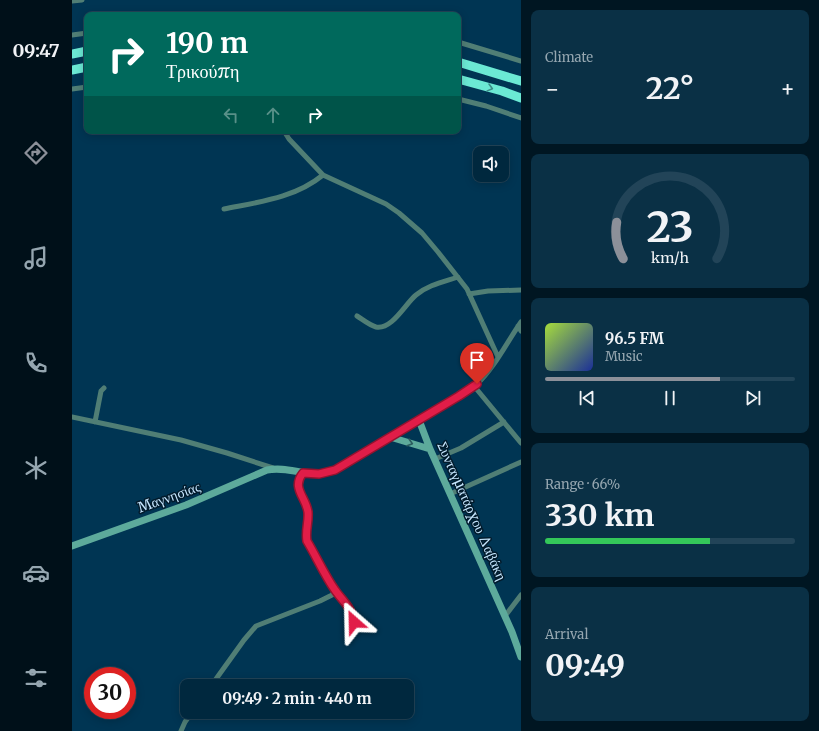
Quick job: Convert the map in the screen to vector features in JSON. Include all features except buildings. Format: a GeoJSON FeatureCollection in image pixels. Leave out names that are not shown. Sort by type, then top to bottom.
{"type":"FeatureCollection","features":[{"type":"Feature","properties":{"kind":"highway"},"geometry":{"type":"LineString","coordinates":[[72,54],[84,52]]}},
{"type":"Feature","properties":{"kind":"highway"},"geometry":{"type":"LineString","coordinates":[[461,63],[521,81]]}},
{"type":"Feature","properties":{"kind":"highway"},"geometry":{"type":"LineString","coordinates":[[72,70],[84,68]]}},
{"type":"Feature","properties":{"kind":"highway"},"geometry":{"type":"LineString","coordinates":[[461,80],[521,98]]}},
{"type":"Feature","properties":{"kind":"street"},"geometry":{"type":"LineString","coordinates":[[72,1],[82,0]]}},
{"type":"Feature","properties":{"kind":"street"},"geometry":{"type":"LineString","coordinates":[[72,35],[84,33]]}},
{"type":"Feature","properties":{"kind":"street"},"geometry":{"type":"LineString","coordinates":[[461,43],[521,61]]}},
{"type":"Feature","properties":{"kind":"street"},"geometry":{"type":"LineString","coordinates":[[72,89],[84,87]]}},
{"type":"Feature","properties":{"kind":"street"},"geometry":{"type":"LineString","coordinates":[[461,100],[486,106],[521,118]]}},
{"type":"Feature","properties":{"kind":"street"},"geometry":{"type":"LineString","coordinates":[[286,134],[323,175],[379,201],[400,213],[422,234],[458,277],[469,294],[498,357]]}},
{"type":"Feature","properties":{"kind":"street"},"geometry":{"type":"LineString","coordinates":[[224,209],[264,201],[298,191],[323,175]]}},
{"type":"Feature","properties":{"kind":"street"},"geometry":{"type":"LineString","coordinates":[[357,316],[374,326],[379,327],[385,325],[395,319],[409,301],[423,290],[432,285],[458,277]]}},
{"type":"Feature","properties":{"kind":"street"},"geometry":{"type":"LineString","coordinates":[[469,294],[488,291],[521,290]]}},
{"type":"Feature","properties":{"kind":"street"},"geometry":{"type":"LineString","coordinates":[[72,417],[181,440],[274,468],[319,474],[335,470],[474,386],[486,374],[519,324]]}},
{"type":"Feature","properties":{"kind":"street"},"geometry":{"type":"LineString","coordinates":[[519,324],[521,331]]}},
{"type":"Feature","properties":{"kind":"street"},"geometry":{"type":"LineString","coordinates":[[474,386],[521,443]]}},
{"type":"Feature","properties":{"kind":"street"},"geometry":{"type":"LineString","coordinates":[[95,422],[101,391],[104,388]]}},
{"type":"Feature","properties":{"kind":"street","name":"Συνταγματάρχου Δαβάκη"},"geometry":{"type":"LineString","coordinates":[[419,420],[430,449],[505,616],[521,657]]}},
{"type":"Feature","properties":{"kind":"street"},"geometry":{"type":"LineString","coordinates":[[435,459],[461,448],[504,422]]}},
{"type":"Feature","properties":{"kind":"street"},"geometry":{"type":"LineString","coordinates":[[390,437],[430,449]]}},
{"type":"Feature","properties":{"kind":"street"},"geometry":{"type":"LineString","coordinates":[[450,494],[521,462]]}},
{"type":"Feature","properties":{"kind":"street","name":"Μαγνησίας"},"geometry":{"type":"LineString","coordinates":[[72,546],[186,506],[259,473],[274,468]]}},
{"type":"Feature","properties":{"kind":"street"},"geometry":{"type":"LineString","coordinates":[[303,473],[298,482],[300,492],[308,510],[309,518],[306,537],[307,541],[334,589],[353,616],[358,630]]}},
{"type":"Feature","properties":{"kind":"street"},"geometry":{"type":"LineString","coordinates":[[216,679],[256,626],[320,601],[332,595],[334,589]]}},
{"type":"Feature","properties":{"kind":"street"},"geometry":{"type":"LineString","coordinates":[[505,616],[521,595]]}},
{"type":"Feature","properties":{"kind":"street"},"geometry":{"type":"LineString","coordinates":[[181,731],[188,719]]}},
{"type":"Feature","properties":{"kind":"route"},"geometry":{"type":"LineString","coordinates":[[354,622],[353,616],[334,589],[307,541],[306,532],[309,518],[308,510],[298,487],[299,478],[303,473],[319,474],[335,470],[477,384]]}}]}
